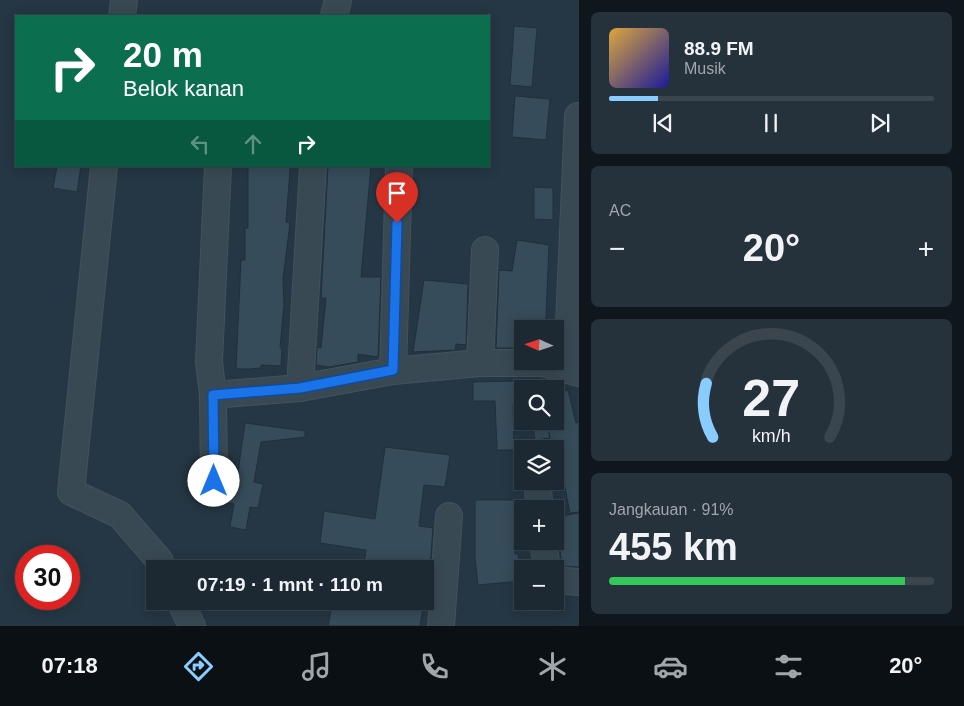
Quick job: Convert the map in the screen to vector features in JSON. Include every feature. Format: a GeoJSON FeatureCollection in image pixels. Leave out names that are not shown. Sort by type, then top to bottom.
{"type":"FeatureCollection","features":[{"type":"Feature","properties":{"kind":"street"},"geometry":{"type":"LineString","coordinates":[[122,15],[124,0]]}},
{"type":"Feature","properties":{"kind":"street"},"geometry":{"type":"LineString","coordinates":[[334,15],[338,0]]}},
{"type":"Feature","properties":{"kind":"street"},"geometry":{"type":"LineString","coordinates":[[213,395],[300,388],[393,370],[480,363],[543,363],[573,371],[578,116]]}},
{"type":"Feature","properties":{"kind":"street"},"geometry":{"type":"LineString","coordinates":[[104,167],[71,492],[120,515],[159,560]]}},
{"type":"Feature","properties":{"kind":"street"},"geometry":{"type":"LineString","coordinates":[[214,481],[213,395],[208,362],[218,167]]}},
{"type":"Feature","properties":{"kind":"street"},"geometry":{"type":"LineString","coordinates":[[300,388],[313,167]]}},
{"type":"Feature","properties":{"kind":"street"},"geometry":{"type":"LineString","coordinates":[[393,370],[399,167]]}},
{"type":"Feature","properties":{"kind":"street"},"geometry":{"type":"LineString","coordinates":[[480,363],[484,250]]}},
{"type":"Feature","properties":{"kind":"street"},"geometry":{"type":"LineString","coordinates":[[441,626],[449,516]]}},
{"type":"Feature","properties":{"kind":"street"},"geometry":{"type":"LineString","coordinates":[[564,581],[579,582]]}},
{"type":"Feature","properties":{"kind":"street"},"geometry":{"type":"LineString","coordinates":[[184,610],[192,626]]}},
{"type":"Feature","properties":{"kind":"building"},"geometry":{"type":"Polygon","coordinates":[[[514,26],[537,28],[532,87],[510,85],[514,26]]]}},
{"type":"Feature","properties":{"kind":"building"},"geometry":{"type":"Polygon","coordinates":[[[515,96],[550,99],[546,140],[512,137],[515,96]]]}},
{"type":"Feature","properties":{"kind":"building"},"geometry":{"type":"Polygon","coordinates":[[[57,167],[81,167],[77,192],[53,188],[57,167]]]}},
{"type":"Feature","properties":{"kind":"building"},"geometry":{"type":"Polygon","coordinates":[[[248,167],[290,167],[286,222],[290,223],[283,279],[284,305],[280,348],[282,348],[281,366],[261,365],[261,368],[236,369],[241,260],[245,260],[245,228],[248,228],[248,167]]]}},
{"type":"Feature","properties":{"kind":"building"},"geometry":{"type":"Polygon","coordinates":[[[328,167],[371,167],[361,277],[381,277],[378,357],[358,354],[358,362],[329,367],[316,365],[317,347],[321,348],[326,298],[321,298],[328,167]]]}},
{"type":"Feature","properties":{"kind":"building"},"geometry":{"type":"Polygon","coordinates":[[[534,187],[553,188],[553,220],[534,219],[534,187]]]}},
{"type":"Feature","properties":{"kind":"building"},"geometry":{"type":"Polygon","coordinates":[[[517,240],[549,245],[545,320],[514,320],[514,348],[496,348],[499,270],[512,271],[517,240]]]}},
{"type":"Feature","properties":{"kind":"building"},"geometry":{"type":"Polygon","coordinates":[[[424,280],[468,284],[466,345],[456,344],[455,350],[413,352],[424,280]]]}},
{"type":"Feature","properties":{"kind":"building"},"geometry":{"type":"Polygon","coordinates":[[[514,381],[514,450],[497,450],[495,401],[473,401],[473,382],[514,381]]]}},
{"type":"Feature","properties":{"kind":"building"},"geometry":{"type":"Polygon","coordinates":[[[568,390],[576,423],[579,422],[579,512],[570,513],[564,482],[564,440],[550,440],[550,438],[535,440],[533,430],[564,430],[564,391],[568,390]]]}},
{"type":"Feature","properties":{"kind":"building"},"geometry":{"type":"Polygon","coordinates":[[[245,423],[305,431],[305,437],[261,442],[254,482],[263,484],[258,508],[250,507],[246,530],[230,527],[234,504],[228,503],[233,478],[237,479],[245,423]]]}},
{"type":"Feature","properties":{"kind":"building"},"geometry":{"type":"Polygon","coordinates":[[[385,447],[450,455],[445,487],[424,485],[419,526],[433,528],[431,560],[364,560],[366,550],[320,543],[324,511],[375,519],[385,447]]]}},
{"type":"Feature","properties":{"kind":"building"},"geometry":{"type":"Polygon","coordinates":[[[475,500],[514,500],[514,550],[515,554],[518,554],[519,560],[514,560],[514,582],[478,585],[475,558],[475,500]]]}},
{"type":"Feature","properties":{"kind":"building"},"geometry":{"type":"Polygon","coordinates":[[[579,513],[579,567],[564,566],[564,560],[561,560],[560,550],[564,550],[564,516],[579,513]]]}},
{"type":"Feature","properties":{"kind":"building"},"geometry":{"type":"Polygon","coordinates":[[[331,610],[423,610],[420,626],[328,626],[331,610]]]}},
{"type":"Feature","properties":{"kind":"route"},"geometry":{"type":"LineString","coordinates":[[214,481],[213,395],[300,388],[393,370],[397,223]]}}]}
